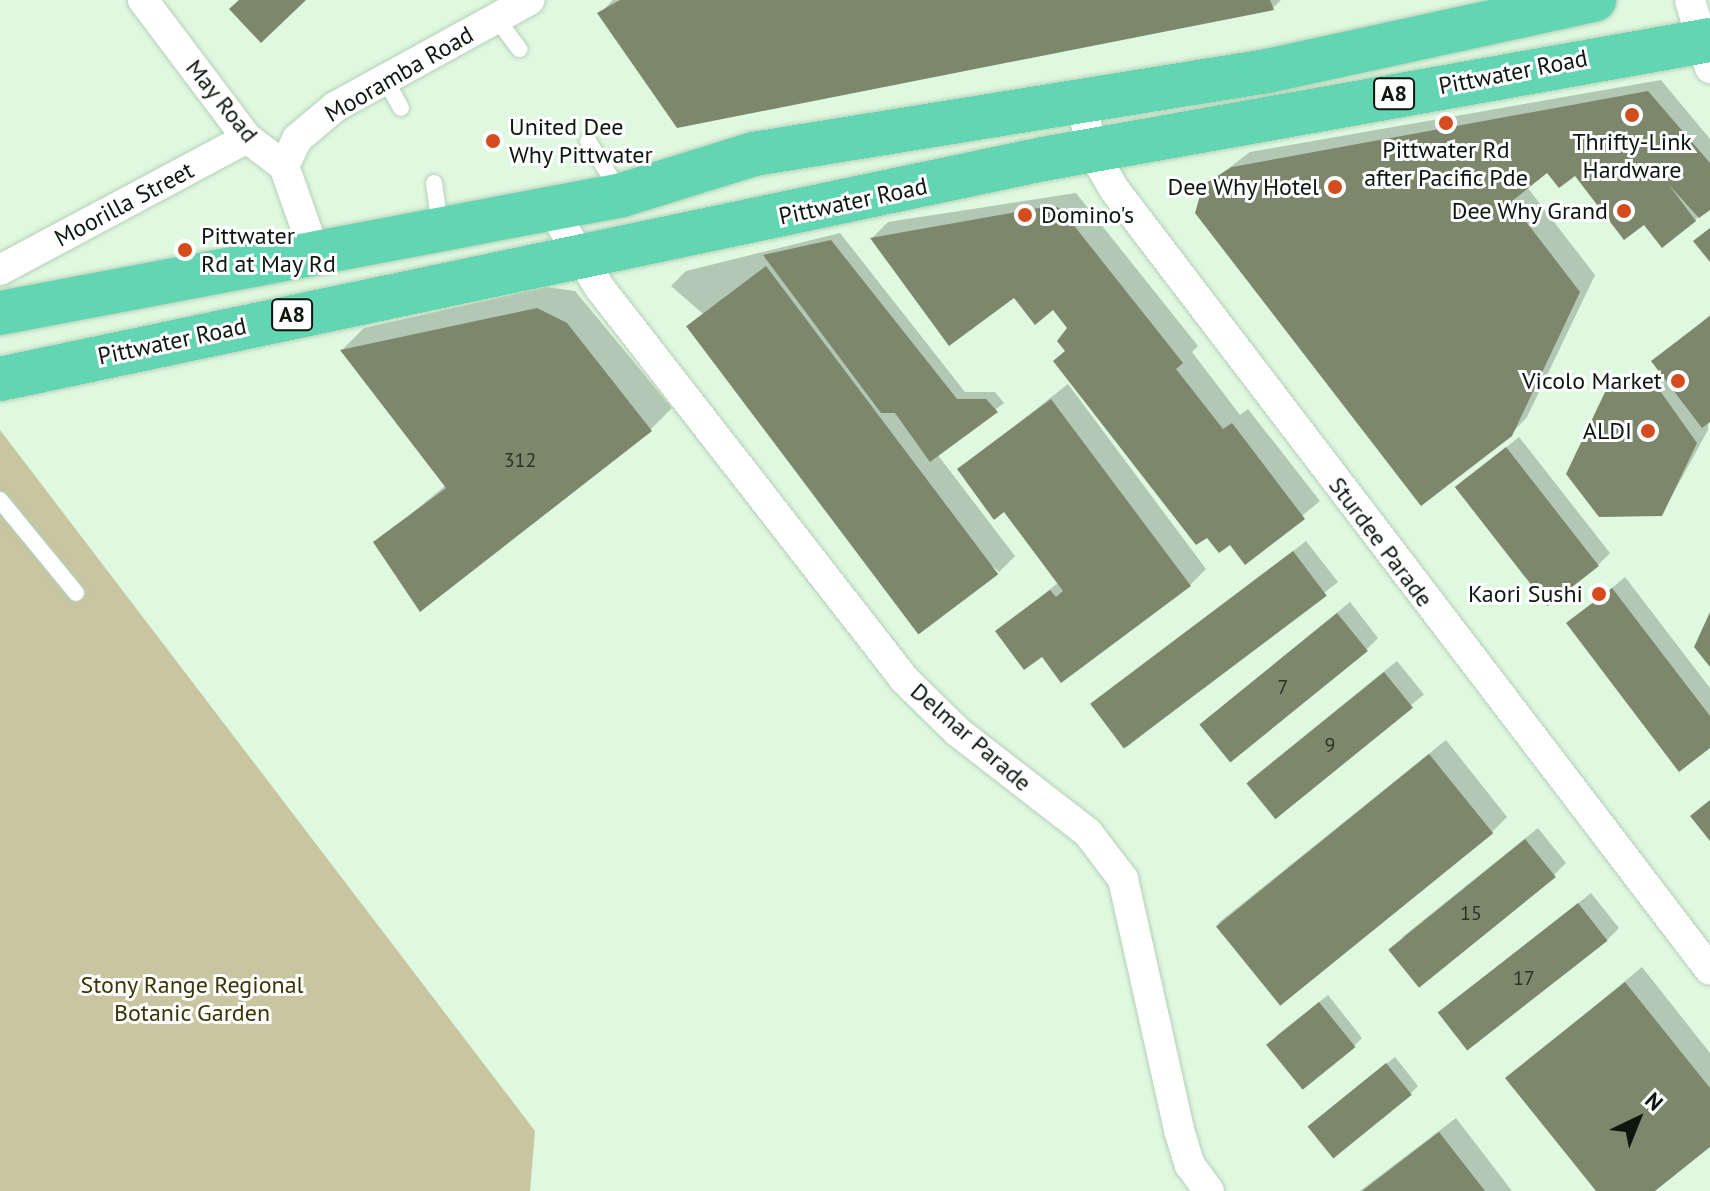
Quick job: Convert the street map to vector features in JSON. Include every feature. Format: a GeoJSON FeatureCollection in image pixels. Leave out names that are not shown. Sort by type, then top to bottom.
{"type":"FeatureCollection","features":[{"type":"Feature","properties":{"kind":"highway","name":"A8"},"geometry":{"type":"LineString","coordinates":[[0,313],[313,248],[622,195],[754,154],[1267,71],[1594,0]]}},
{"type":"Feature","properties":{"kind":"highway","name":"Pittwater Road"},"geometry":{"type":"LineString","coordinates":[[0,379],[1092,151],[1702,37]]}},
{"type":"Feature","properties":{"kind":"street","name":"May Road"},"geometry":{"type":"LineString","coordinates":[[143,0],[247,138],[284,166]]}},
{"type":"Feature","properties":{"kind":"street","name":"Mooramba Road"},"geometry":{"type":"LineString","coordinates":[[284,166],[297,139],[385,79],[530,0]]}},
{"type":"Feature","properties":{"kind":"street","name":"Sturdee Parade"},"geometry":{"type":"LineString","coordinates":[[1081,99],[1092,151],[1211,319],[1710,970]]}},
{"type":"Feature","properties":{"kind":"street","name":"Moorilla Street"},"geometry":{"type":"LineString","coordinates":[[0,270],[247,138]]}},
{"type":"Feature","properties":{"kind":"street"},"geometry":{"type":"LineString","coordinates":[[284,166],[313,248]]}},
{"type":"Feature","properties":{"kind":"street","name":"Delmar Parade"},"geometry":{"type":"LineString","coordinates":[[550,206],[585,258],[599,287],[903,678],[958,732],[1088,833],[1123,879],[1179,1130],[1190,1165],[1209,1191]]}},
{"type":"Feature","properties":{"kind":"lane"},"geometry":{"type":"LineString","coordinates":[[496,18],[519,49]]}},
{"type":"Feature","properties":{"kind":"lane"},"geometry":{"type":"LineString","coordinates":[[385,79],[401,108]]}},
{"type":"Feature","properties":{"kind":"lane"},"geometry":{"type":"LineString","coordinates":[[588,141],[622,195]]}},
{"type":"Feature","properties":{"kind":"lane"},"geometry":{"type":"LineString","coordinates":[[434,183],[440,226]]}},
{"type":"Feature","properties":{"kind":"lane"},"geometry":{"type":"LineString","coordinates":[[0,500],[76,593]]}},
{"type":"Feature","properties":{"kind":"green space","name":"Stony Range Regional Botanic Garden"},"geometry":{"type":"Polygon","coordinates":[[[0,430],[535,1131],[530,1191],[0,1191],[0,430]]]}},
{"type":"Feature","properties":{"kind":"building"},"geometry":{"type":"Polygon","coordinates":[[[239,0],[306,0],[261,43],[229,9],[239,0]]]}},
{"type":"Feature","properties":{"kind":"building"},"geometry":{"type":"Polygon","coordinates":[[[620,0],[1270,0],[1274,10],[677,128],[597,13],[620,0]]]}},
{"type":"Feature","properties":{"kind":"building"},"geometry":{"type":"Polygon","coordinates":[[[1648,91],[1710,163],[1710,210],[1699,218],[1668,184],[1696,221],[1662,248],[1644,225],[1624,240],[1575,176],[1559,188],[1547,173],[1511,202],[1580,292],[1512,436],[1421,506],[1195,213],[1203,185],[1232,167],[1648,91]]]}},
{"type":"Feature","properties":{"kind":"building"},"geometry":{"type":"Polygon","coordinates":[[[1050,206],[1060,208],[1183,363],[1176,369],[1223,429],[1232,423],[1305,519],[1245,565],[1230,545],[1219,553],[1207,538],[1196,545],[1053,361],[1065,351],[1057,341],[1067,328],[1053,310],[1035,325],[1014,298],[949,346],[870,238],[1050,206]]]}},
{"type":"Feature","properties":{"kind":"building"},"geometry":{"type":"Polygon","coordinates":[[[1710,228],[1710,262],[1693,241],[1710,228]]]}},
{"type":"Feature","properties":{"kind":"building"},"geometry":{"type":"Polygon","coordinates":[[[831,240],[957,399],[986,399],[998,412],[930,462],[895,413],[881,413],[763,255],[831,240]]]}},
{"type":"Feature","properties":{"kind":"building"},"geometry":{"type":"Polygon","coordinates":[[[766,266],[998,574],[918,634],[686,326],[766,266]]]}},
{"type":"Feature","properties":{"kind":"building"},"geometry":{"type":"Polygon","coordinates":[[[537,308],[567,323],[652,431],[420,612],[373,542],[446,488],[340,350],[537,308]]]}},
{"type":"Feature","properties":{"kind":"building"},"geometry":{"type":"Polygon","coordinates":[[[1710,316],[1710,422],[1702,428],[1651,361],[1710,316]]]}},
{"type":"Feature","properties":{"kind":"building"},"geometry":{"type":"Polygon","coordinates":[[[1658,388],[1697,443],[1662,516],[1599,517],[1566,474],[1606,390],[1658,388]]]}},
{"type":"Feature","properties":{"kind":"building"},"geometry":{"type":"Polygon","coordinates":[[[1051,399],[1191,586],[1061,683],[1042,657],[1024,670],[995,631],[1050,590],[1056,597],[1063,591],[1004,512],[994,520],[957,469],[1051,399]]]}},
{"type":"Feature","properties":{"kind":"building"},"geometry":{"type":"Polygon","coordinates":[[[1506,447],[1599,566],[1548,606],[1455,487],[1506,447]]]}},
{"type":"Feature","properties":{"kind":"building"},"geometry":{"type":"Polygon","coordinates":[[[1293,551],[1327,596],[1124,749],[1090,704],[1293,551]]]}},
{"type":"Feature","properties":{"kind":"building"},"geometry":{"type":"Polygon","coordinates":[[[1612,588],[1710,716],[1710,748],[1679,772],[1566,623],[1612,588]]]}},
{"type":"Feature","properties":{"kind":"building"},"geometry":{"type":"Polygon","coordinates":[[[1710,612],[1710,667],[1694,647],[1710,612]]]}},
{"type":"Feature","properties":{"kind":"building"},"geometry":{"type":"Polygon","coordinates":[[[1337,613],[1368,651],[1230,762],[1199,724],[1337,613]]]}},
{"type":"Feature","properties":{"kind":"building"},"geometry":{"type":"Polygon","coordinates":[[[1384,672],[1413,708],[1275,819],[1246,783],[1384,672]]]}},
{"type":"Feature","properties":{"kind":"building"},"geometry":{"type":"Polygon","coordinates":[[[1429,754],[1493,833],[1280,1006],[1216,926],[1429,754]]]}},
{"type":"Feature","properties":{"kind":"building"},"geometry":{"type":"Polygon","coordinates":[[[1710,800],[1710,841],[1690,816],[1710,800]]]}},
{"type":"Feature","properties":{"kind":"building"},"geometry":{"type":"Polygon","coordinates":[[[1525,839],[1556,877],[1419,988],[1388,950],[1525,839]]]}},
{"type":"Feature","properties":{"kind":"building"},"geometry":{"type":"Polygon","coordinates":[[[1578,903],[1608,941],[1467,1050],[1438,1013],[1578,903]]]}},
{"type":"Feature","properties":{"kind":"building"},"geometry":{"type":"Polygon","coordinates":[[[1625,982],[1710,1088],[1710,1147],[1655,1191],[1596,1191],[1505,1078],[1625,982]]]}},
{"type":"Feature","properties":{"kind":"building"},"geometry":{"type":"Polygon","coordinates":[[[1319,1002],[1356,1047],[1303,1090],[1266,1045],[1319,1002]]]}},
{"type":"Feature","properties":{"kind":"building"},"geometry":{"type":"Polygon","coordinates":[[[1386,1063],[1412,1095],[1333,1158],[1308,1127],[1386,1063]]]}},
{"type":"Feature","properties":{"kind":"building"},"geometry":{"type":"Polygon","coordinates":[[[1439,1132],[1485,1191],[1362,1191],[1439,1132]]]}},
{"type":"Feature","properties":{"kind":"place","name":"Thrifty-Link Hardware"},"geometry":{"type":"Point","coordinates":[1632,115]}},
{"type":"Feature","properties":{"kind":"place","name":"Pittwater Rd after Pacific Pde"},"geometry":{"type":"Point","coordinates":[1446,123]}},
{"type":"Feature","properties":{"kind":"place","name":"United Dee Why Pittwater"},"geometry":{"type":"Point","coordinates":[493,141]}},
{"type":"Feature","properties":{"kind":"place","name":"Dee Why Hotel"},"geometry":{"type":"Point","coordinates":[1335,187]}},
{"type":"Feature","properties":{"kind":"place","name":"Dee Why Grand"},"geometry":{"type":"Point","coordinates":[1624,211]}},
{"type":"Feature","properties":{"kind":"place","name":"Domino's"},"geometry":{"type":"Point","coordinates":[1025,215]}},
{"type":"Feature","properties":{"kind":"place","name":"Pittwater Rd at May Rd"},"geometry":{"type":"Point","coordinates":[185,250]}},
{"type":"Feature","properties":{"kind":"place","name":"Vicolo Market"},"geometry":{"type":"Point","coordinates":[1678,381]}},
{"type":"Feature","properties":{"kind":"place","name":"ALDI"},"geometry":{"type":"Point","coordinates":[1648,431]}},
{"type":"Feature","properties":{"kind":"place","name":"Kaori Sushi"},"geometry":{"type":"Point","coordinates":[1599,594]}}]}
